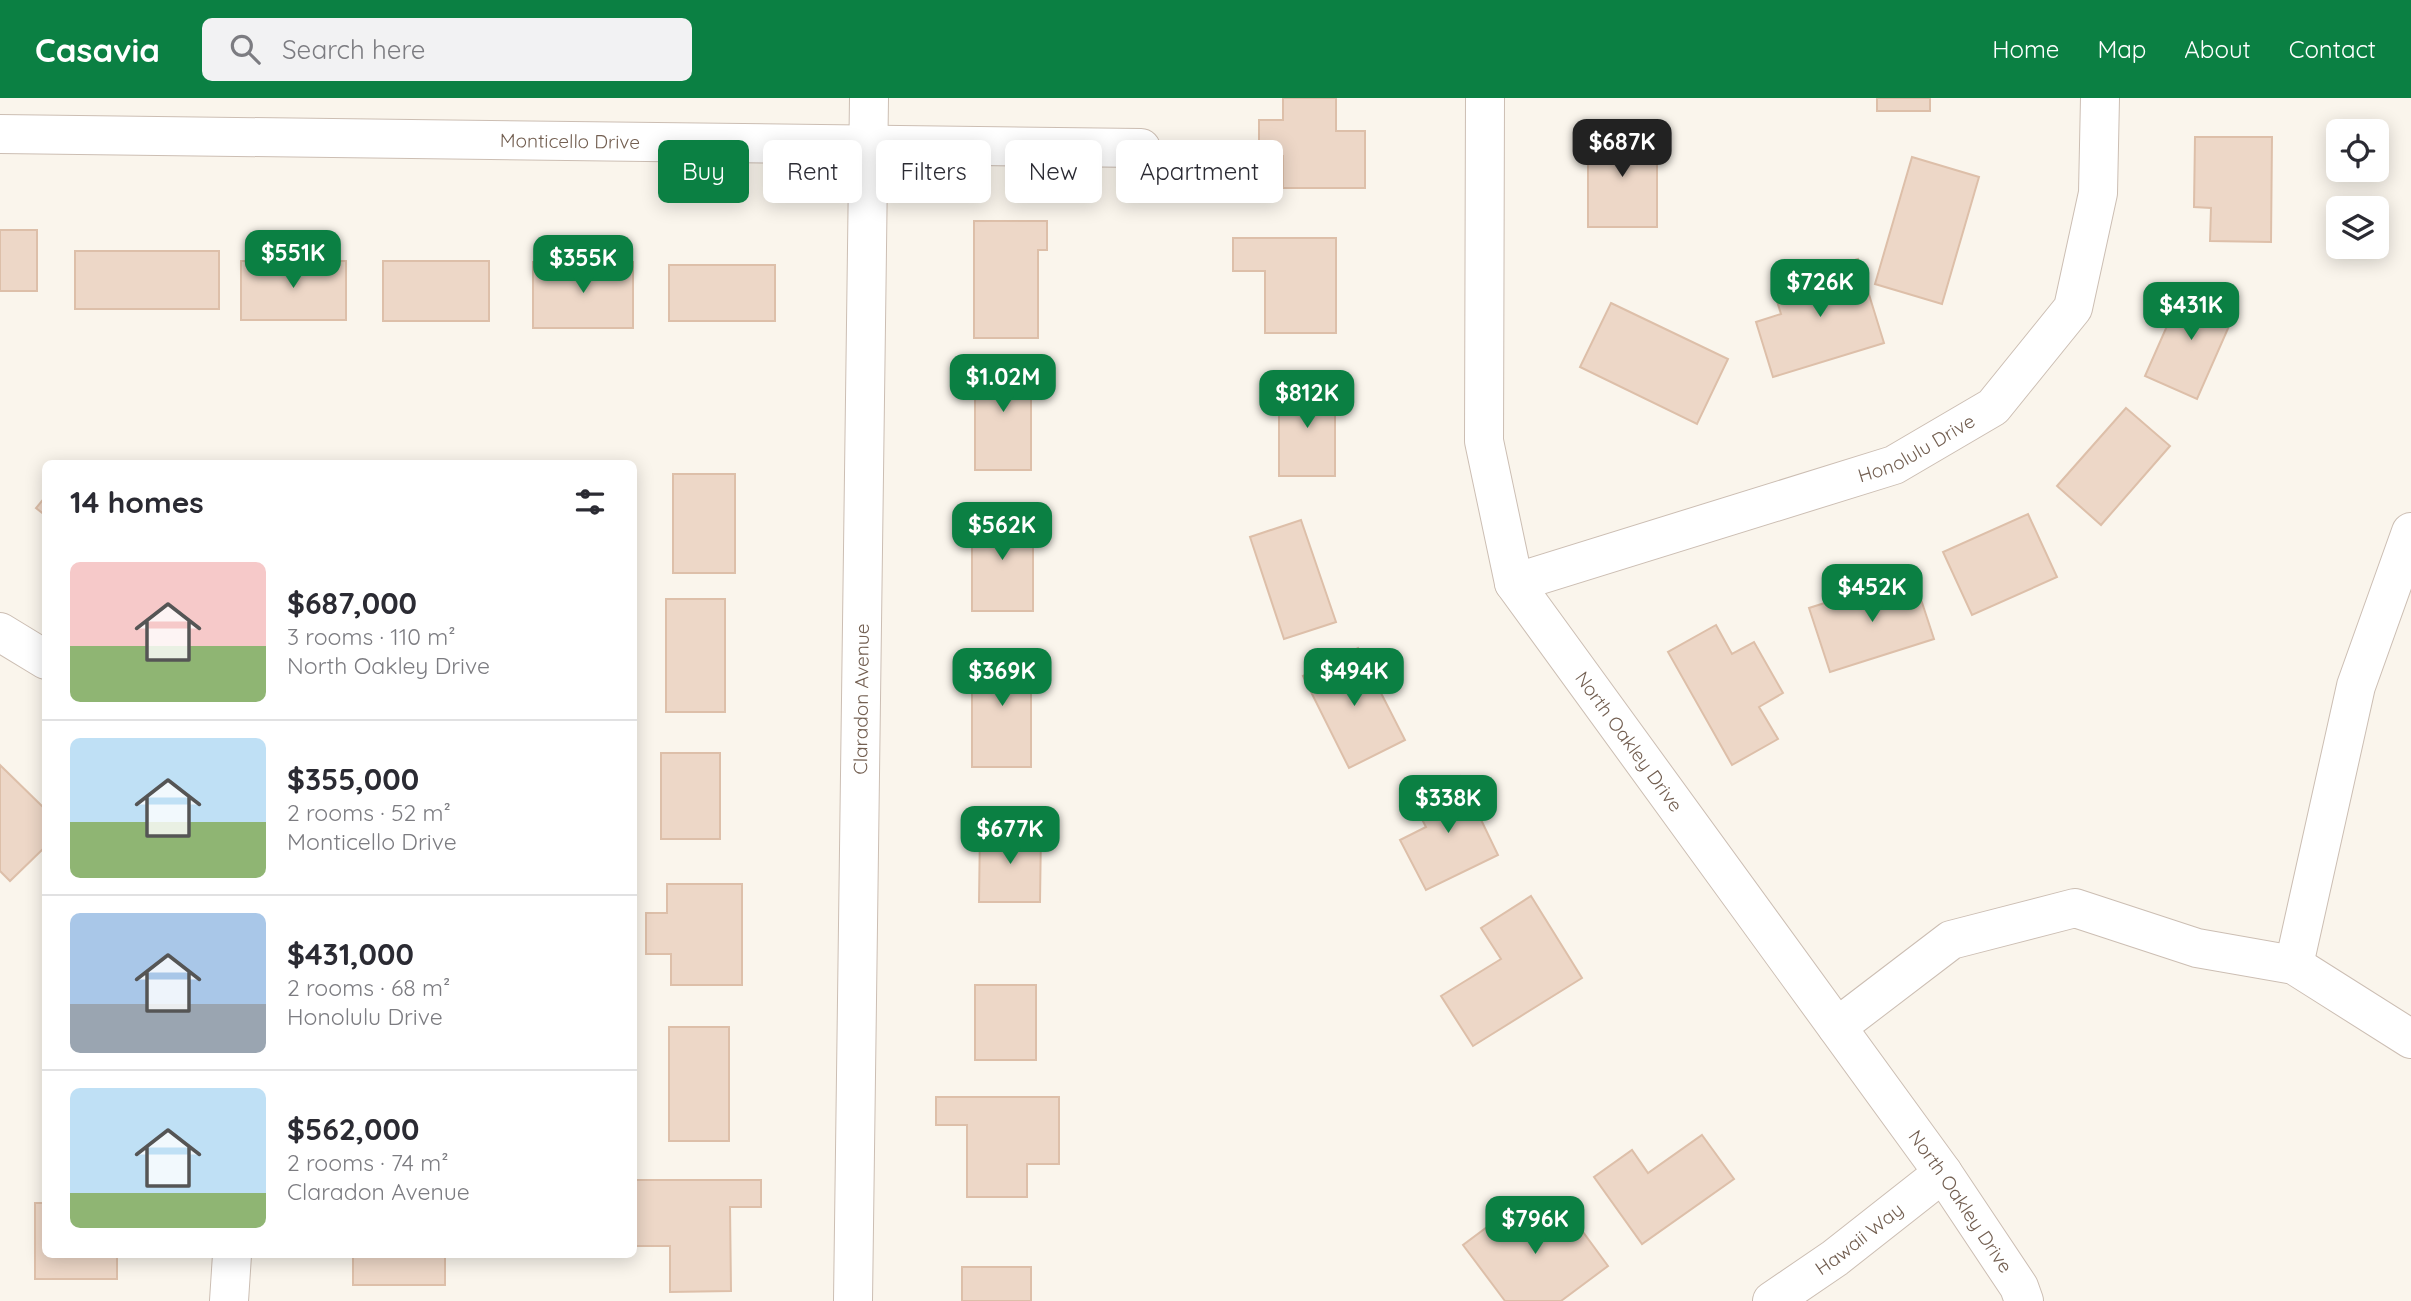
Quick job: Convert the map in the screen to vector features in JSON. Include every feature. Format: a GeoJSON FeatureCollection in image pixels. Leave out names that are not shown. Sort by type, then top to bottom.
{"type":"FeatureCollection","features":[{"type":"Feature","properties":{"kind":"street","name":"Claradon Avenue"},"geometry":{"type":"LineString","coordinates":[[853,1301],[869,98]]}},
{"type":"Feature","properties":{"kind":"street","name":"North Oakley Drive"},"geometry":{"type":"LineString","coordinates":[[1485,98],[1484,441],[1514,583],[1943,1173],[2019,1287],[2024,1301]]}},
{"type":"Feature","properties":{"kind":"street","name":"Honolulu Drive"},"geometry":{"type":"LineString","coordinates":[[1514,583],[1894,465],[1993,407],[2073,308],[2098,193],[2100,98]]}},
{"type":"Feature","properties":{"kind":"street","name":"Monticello Drive"},"geometry":{"type":"LineString","coordinates":[[0,134],[1116,148]]}},
{"type":"Feature","properties":{"kind":"street"},"geometry":{"type":"LineString","coordinates":[[2294,965],[2356,686],[2411,532]]}},
{"type":"Feature","properties":{"kind":"street"},"geometry":{"type":"LineString","coordinates":[[0,632],[42,658]]}},
{"type":"Feature","properties":{"kind":"street"},"geometry":{"type":"LineString","coordinates":[[1838,1027],[1951,940],[2075,908],[2197,948],[2294,965],[2411,1039]]}},
{"type":"Feature","properties":{"kind":"street","name":"Hawaii Way"},"geometry":{"type":"LineString","coordinates":[[1772,1301],[1835,1258],[1943,1173]]}},
{"type":"Feature","properties":{"kind":"street"},"geometry":{"type":"LineString","coordinates":[[229,1301],[232,1258]]}},
{"type":"Feature","properties":{"kind":"building"},"geometry":{"type":"Polygon","coordinates":[[[1283,98],[1336,98],[1336,131],[1365,131],[1365,188],[1283,188],[1283,140],[1259,140],[1259,120],[1283,120],[1283,98]]]}},
{"type":"Feature","properties":{"kind":"building"},"geometry":{"type":"Polygon","coordinates":[[[1877,98],[1930,98],[1930,111],[1877,111],[1877,98]]]}},
{"type":"Feature","properties":{"kind":"building"},"geometry":{"type":"Polygon","coordinates":[[[1588,131],[1657,131],[1657,227],[1588,227],[1588,131]]]}},
{"type":"Feature","properties":{"kind":"building"},"geometry":{"type":"Polygon","coordinates":[[[2195,137],[2272,137],[2271,242],[2210,241],[2211,208],[2194,207],[2195,137]]]}},
{"type":"Feature","properties":{"kind":"building"},"geometry":{"type":"Polygon","coordinates":[[[1912,157],[1979,177],[1942,304],[1875,284],[1912,157]]]}},
{"type":"Feature","properties":{"kind":"building"},"geometry":{"type":"Polygon","coordinates":[[[974,221],[1047,221],[1047,250],[1038,250],[1038,338],[974,338],[974,221]]]}},
{"type":"Feature","properties":{"kind":"building"},"geometry":{"type":"Polygon","coordinates":[[[0,230],[37,230],[37,291],[0,291],[0,230]]]}},
{"type":"Feature","properties":{"kind":"building"},"geometry":{"type":"Polygon","coordinates":[[[1233,238],[1336,238],[1336,333],[1265,333],[1265,271],[1233,271],[1233,238]]]}},
{"type":"Feature","properties":{"kind":"building"},"geometry":{"type":"Polygon","coordinates":[[[75,251],[219,251],[219,309],[75,309],[75,251]]]}},
{"type":"Feature","properties":{"kind":"building"},"geometry":{"type":"Polygon","coordinates":[[[1858,259],[1884,343],[1773,377],[1756,322],[1781,314],[1772,285],[1858,259]]]}},
{"type":"Feature","properties":{"kind":"building"},"geometry":{"type":"Polygon","coordinates":[[[241,261],[346,261],[346,320],[241,320],[241,261]]]}},
{"type":"Feature","properties":{"kind":"building"},"geometry":{"type":"Polygon","coordinates":[[[383,261],[489,261],[489,321],[383,321],[383,261]]]}},
{"type":"Feature","properties":{"kind":"building"},"geometry":{"type":"Polygon","coordinates":[[[533,262],[633,262],[633,328],[533,328],[533,262]]]}},
{"type":"Feature","properties":{"kind":"building"},"geometry":{"type":"Polygon","coordinates":[[[669,265],[775,265],[775,321],[669,321],[669,265]]]}},
{"type":"Feature","properties":{"kind":"building"},"geometry":{"type":"Polygon","coordinates":[[[2185,285],[2237,308],[2197,399],[2145,376],[2185,285]]]}},
{"type":"Feature","properties":{"kind":"building"},"geometry":{"type":"Polygon","coordinates":[[[1611,303],[1728,359],[1697,424],[1580,367],[1611,303]]]}},
{"type":"Feature","properties":{"kind":"building"},"geometry":{"type":"Polygon","coordinates":[[[975,359],[1031,359],[1031,470],[975,470],[975,359]]]}},
{"type":"Feature","properties":{"kind":"building"},"geometry":{"type":"Polygon","coordinates":[[[1279,384],[1335,384],[1335,476],[1279,476],[1279,384]]]}},
{"type":"Feature","properties":{"kind":"building"},"geometry":{"type":"Polygon","coordinates":[[[2126,408],[2170,446],[2101,525],[2057,486],[2126,408]]]}},
{"type":"Feature","properties":{"kind":"building"},"geometry":{"type":"Polygon","coordinates":[[[673,474],[735,474],[735,573],[673,573],[673,474]]]}},
{"type":"Feature","properties":{"kind":"building"},"geometry":{"type":"Polygon","coordinates":[[[42,501],[42,513],[36,508],[42,501]]]}},
{"type":"Feature","properties":{"kind":"building"},"geometry":{"type":"Polygon","coordinates":[[[972,512],[1033,512],[1033,611],[972,611],[972,512]]]}},
{"type":"Feature","properties":{"kind":"building"},"geometry":{"type":"Polygon","coordinates":[[[2028,514],[2057,577],[1972,615],[1943,552],[2028,514]]]}},
{"type":"Feature","properties":{"kind":"building"},"geometry":{"type":"Polygon","coordinates":[[[1301,520],[1336,622],[1284,639],[1250,537],[1301,520]]]}},
{"type":"Feature","properties":{"kind":"building"},"geometry":{"type":"Polygon","coordinates":[[[1913,575],[1934,639],[1830,672],[1809,608],[1913,575]]]}},
{"type":"Feature","properties":{"kind":"building"},"geometry":{"type":"Polygon","coordinates":[[[666,599],[725,599],[725,712],[666,712],[666,599]]]}},
{"type":"Feature","properties":{"kind":"building"},"geometry":{"type":"Polygon","coordinates":[[[1716,625],[1732,654],[1754,642],[1783,693],[1759,707],[1778,739],[1732,765],[1668,652],[1716,625]]]}},
{"type":"Feature","properties":{"kind":"building"},"geometry":{"type":"Polygon","coordinates":[[[1358,648],[1405,740],[1349,768],[1303,676],[1358,648]]]}},
{"type":"Feature","properties":{"kind":"building"},"geometry":{"type":"Polygon","coordinates":[[[972,650],[1031,650],[1031,767],[972,767],[972,650]]]}},
{"type":"Feature","properties":{"kind":"building"},"geometry":{"type":"Polygon","coordinates":[[[661,753],[720,753],[720,839],[661,839],[661,753]]]}},
{"type":"Feature","properties":{"kind":"building"},"geometry":{"type":"Polygon","coordinates":[[[0,765],[42,806],[42,850],[10,881],[0,871],[0,765]]]}},
{"type":"Feature","properties":{"kind":"building"},"geometry":{"type":"Polygon","coordinates":[[[1460,776],[1498,855],[1426,890],[1400,840],[1426,827],[1412,800],[1460,776]]]}},
{"type":"Feature","properties":{"kind":"building"},"geometry":{"type":"Polygon","coordinates":[[[980,829],[1041,830],[1040,902],[979,902],[980,829]]]}},
{"type":"Feature","properties":{"kind":"building"},"geometry":{"type":"Polygon","coordinates":[[[667,884],[742,884],[742,985],[671,985],[671,954],[646,954],[646,913],[667,913],[667,884]]]}},
{"type":"Feature","properties":{"kind":"building"},"geometry":{"type":"Polygon","coordinates":[[[1531,896],[1582,978],[1473,1046],[1441,996],[1501,959],[1481,928],[1531,896]]]}},
{"type":"Feature","properties":{"kind":"building"},"geometry":{"type":"Polygon","coordinates":[[[975,985],[1036,985],[1036,1060],[975,1060],[975,985]]]}},
{"type":"Feature","properties":{"kind":"building"},"geometry":{"type":"Polygon","coordinates":[[[669,1027],[729,1027],[729,1141],[669,1141],[669,1027]]]}},
{"type":"Feature","properties":{"kind":"building"},"geometry":{"type":"Polygon","coordinates":[[[936,1097],[1059,1097],[1059,1164],[1027,1164],[1027,1197],[967,1197],[967,1125],[936,1125],[936,1097]]]}},
{"type":"Feature","properties":{"kind":"building"},"geometry":{"type":"Polygon","coordinates":[[[1702,1135],[1734,1179],[1642,1244],[1594,1177],[1632,1150],[1648,1173],[1702,1135]]]}},
{"type":"Feature","properties":{"kind":"building"},"geometry":{"type":"Polygon","coordinates":[[[637,1180],[761,1180],[761,1207],[730,1207],[731,1291],[670,1292],[670,1246],[637,1246],[637,1180]]]}},
{"type":"Feature","properties":{"kind":"building"},"geometry":{"type":"Polygon","coordinates":[[[1522,1201],[1541,1227],[1566,1209],[1608,1266],[1561,1301],[1505,1301],[1463,1245],[1522,1201]]]}},
{"type":"Feature","properties":{"kind":"building"},"geometry":{"type":"Polygon","coordinates":[[[35,1203],[42,1203],[42,1258],[117,1258],[117,1279],[35,1279],[35,1203]]]}},
{"type":"Feature","properties":{"kind":"building"},"geometry":{"type":"Polygon","coordinates":[[[353,1258],[445,1258],[445,1285],[353,1285],[353,1258]]]}},
{"type":"Feature","properties":{"kind":"building"},"geometry":{"type":"Polygon","coordinates":[[[962,1267],[1031,1267],[1031,1301],[962,1301],[962,1267]]]}}]}
